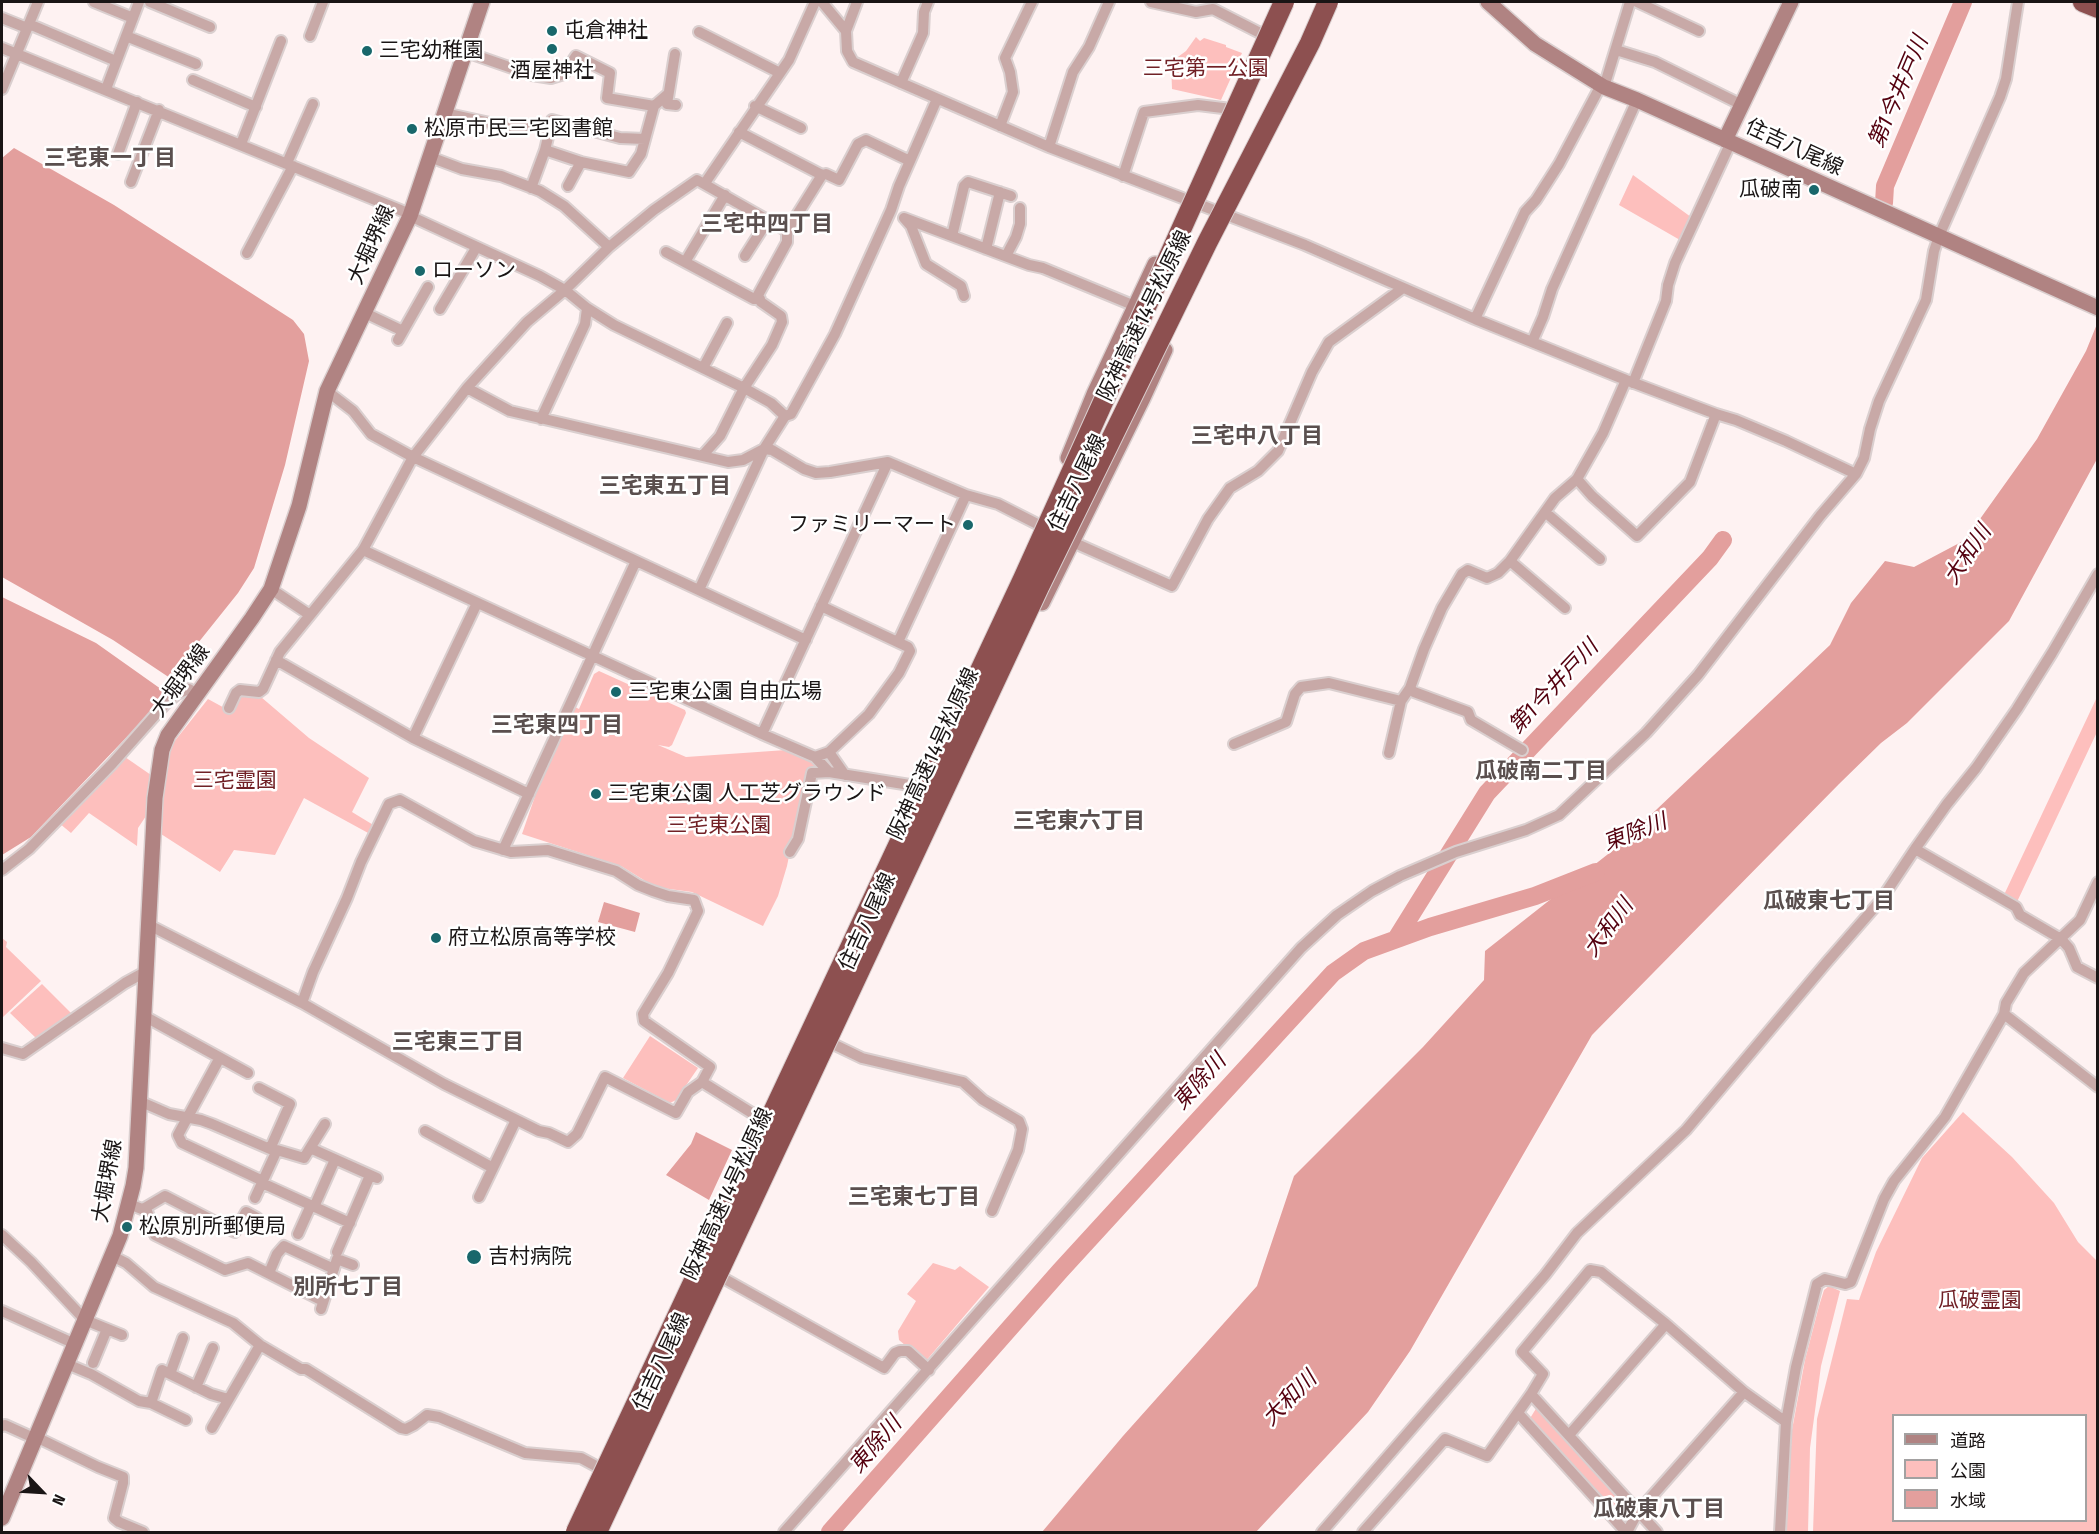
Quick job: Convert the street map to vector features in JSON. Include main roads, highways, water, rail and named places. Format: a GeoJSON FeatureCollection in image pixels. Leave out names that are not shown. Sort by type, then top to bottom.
{"type":"FeatureCollection","features":[{"type":"Feature","properties":{"kind":"highway","name":"阪神高速14号松原線"},"geometry":{"type":"LineString","coordinates":[[576,1533],[1023,579],[1283,2]]}},
{"type":"Feature","properties":{"kind":"highway"},"geometry":{"type":"LineString","coordinates":[[1023,579],[1120,387],[1193,235],[1297,2]]}},
{"type":"Feature","properties":{"kind":"highway"},"geometry":{"type":"LineString","coordinates":[[1207,243],[1313,2]]}},
{"type":"Feature","properties":{"kind":"highway","name":"阪神高速14号松原線"},"geometry":{"type":"LineString","coordinates":[[597,1533],[1039,587],[1207,243],[1310,43],[1328,2]]}},
{"type":"Feature","properties":{"kind":"highway"},"geometry":{"type":"LineString","coordinates":[[2083,2],[2097,8]]}},
{"type":"Feature","properties":{"kind":"main road","name":"大堀堺線"},"geometry":{"type":"LineString","coordinates":[[2,1518],[120,1236],[136,1206],[139,1101],[155,798],[162,750],[168,735],[271,589],[307,476],[327,391],[410,215],[482,2]]}},
{"type":"Feature","properties":{"kind":"main road","name":"住吉八尾線"},"geometry":{"type":"LineString","coordinates":[[582,1533],[916,786],[1040,526],[1094,394],[1185,200],[1283,2]]}},
{"type":"Feature","properties":{"kind":"main road","name":"住吉八尾線"},"geometry":{"type":"LineString","coordinates":[[605,1533],[1028,630],[1143,398],[1319,2]]}},
{"type":"Feature","properties":{"kind":"main road","name":"住吉八尾線"},"geometry":{"type":"LineString","coordinates":[[1488,2],[1535,44],[1602,86],[2097,308]]}},
{"type":"Feature","properties":{"kind":"main road"},"geometry":{"type":"LineString","coordinates":[[1728,141],[1742,105],[1791,2]]}},
{"type":"Feature","properties":{"kind":"water"},"geometry":{"type":"Polygon","coordinates":[[[14,148],[114,205],[293,320],[304,334],[309,361],[285,465],[254,568],[238,593],[170,678],[113,640],[2,577],[2,158],[14,148]]]}},
{"type":"Feature","properties":{"kind":"water","name":"大和川"},"geometry":{"type":"Polygon","coordinates":[[[2097,324],[2097,459],[2009,621],[1907,723],[1881,743],[1839,784],[1592,1035],[1410,1351],[1368,1412],[1256,1532],[1042,1532],[1123,1436],[1257,1286],[1294,1176],[1423,1047],[1484,980],[1485,951],[1617,847],[1830,645],[1851,603],[1885,561],[1914,567],[1965,540],[2037,439],[2086,351],[2097,324]]]}},
{"type":"Feature","properties":{"kind":"water"},"geometry":{"type":"Polygon","coordinates":[[[2,597],[96,643],[168,694],[31,837],[2,855],[2,597]]]}},
{"type":"Feature","properties":{"kind":"water"},"geometry":{"type":"Polygon","coordinates":[[[604,902],[640,913],[635,932],[598,922],[604,902]]]}},
{"type":"Feature","properties":{"kind":"water"},"geometry":{"type":"Polygon","coordinates":[[[696,1132],[732,1150],[709,1200],[666,1175],[691,1144],[696,1132]]]}},
{"type":"Feature","properties":{"kind":"waterway","name":"第1今井戸川"},"geometry":{"type":"LineString","coordinates":[[1884,203],[1885,186],[1963,2]]}},
{"type":"Feature","properties":{"kind":"waterway","name":"第1今井戸川"},"geometry":{"type":"LineString","coordinates":[[1396,939],[1487,793],[1710,558],[1723,540]]}},
{"type":"Feature","properties":{"kind":"waterway","name":"東除川"},"geometry":{"type":"LineString","coordinates":[[830,1532],[1060,1271],[1333,973],[1364,951],[1430,927],[1535,896],[1596,872]]}},
{"type":"Feature","properties":{"kind":"place","name":"屯倉神社"},"geometry":{"type":"Point","coordinates":[552,31]}},
{"type":"Feature","properties":{"kind":"place","name":"酒屋神社"},"geometry":{"type":"Point","coordinates":[552,49]}},
{"type":"Feature","properties":{"kind":"place","name":"三宅幼稚園"},"geometry":{"type":"Point","coordinates":[367,51]}},
{"type":"Feature","properties":{"kind":"place","name":"松原市民三宅図書館"},"geometry":{"type":"Point","coordinates":[412,129]}},
{"type":"Feature","properties":{"kind":"place","name":"瓜破南"},"geometry":{"type":"Point","coordinates":[1814,190]}},
{"type":"Feature","properties":{"kind":"place","name":"ローソン"},"geometry":{"type":"Point","coordinates":[420,271]}},
{"type":"Feature","properties":{"kind":"place","name":"ファミリーマート"},"geometry":{"type":"Point","coordinates":[968,525]}},
{"type":"Feature","properties":{"kind":"place","name":"三宅東公園 自由広場"},"geometry":{"type":"Point","coordinates":[616,692]}},
{"type":"Feature","properties":{"kind":"place","name":"三宅東公園 人工芝グラウンド"},"geometry":{"type":"Point","coordinates":[596,794]}},
{"type":"Feature","properties":{"kind":"place","name":"府立松原高等学校"},"geometry":{"type":"Point","coordinates":[436,938]}},
{"type":"Feature","properties":{"kind":"place","name":"松原別所郵便局"},"geometry":{"type":"Point","coordinates":[127,1227]}},
{"type":"Feature","properties":{"kind":"place","name":"吉村病院"},"geometry":{"type":"Point","coordinates":[474,1257]}},
{"type":"Feature","properties":{"kind":"district","name":"三宅東一丁目"},"geometry":{"type":"Point","coordinates":[110,159]}},
{"type":"Feature","properties":{"kind":"district","name":"三宅中四丁目"},"geometry":{"type":"Point","coordinates":[767,225]}},
{"type":"Feature","properties":{"kind":"district","name":"三宅中八丁目"},"geometry":{"type":"Point","coordinates":[1257,437]}},
{"type":"Feature","properties":{"kind":"district","name":"三宅東五丁目"},"geometry":{"type":"Point","coordinates":[665,487]}},
{"type":"Feature","properties":{"kind":"district","name":"三宅東四丁目"},"geometry":{"type":"Point","coordinates":[557,726]}},
{"type":"Feature","properties":{"kind":"district","name":"瓜破南二丁目"},"geometry":{"type":"Point","coordinates":[1541,772]}},
{"type":"Feature","properties":{"kind":"district","name":"三宅東六丁目"},"geometry":{"type":"Point","coordinates":[1079,822]}},
{"type":"Feature","properties":{"kind":"district","name":"瓜破東七丁目"},"geometry":{"type":"Point","coordinates":[1829,902]}},
{"type":"Feature","properties":{"kind":"district","name":"三宅東三丁目"},"geometry":{"type":"Point","coordinates":[458,1043]}},
{"type":"Feature","properties":{"kind":"district","name":"三宅東七丁目"},"geometry":{"type":"Point","coordinates":[914,1198]}},
{"type":"Feature","properties":{"kind":"district","name":"別所七丁目"},"geometry":{"type":"Point","coordinates":[348,1288]}},
{"type":"Feature","properties":{"kind":"district","name":"瓜破東八丁目"},"geometry":{"type":"Point","coordinates":[1659,1510]}},
{"type":"Feature","properties":{"kind":"park label","name":"三宅第一公園"},"geometry":{"type":"Point","coordinates":[1206,69]}},
{"type":"Feature","properties":{"kind":"park label","name":"三宅霊園"},"geometry":{"type":"Point","coordinates":[235,781]}},
{"type":"Feature","properties":{"kind":"park label","name":"三宅東公園"},"geometry":{"type":"Point","coordinates":[719,826]}},
{"type":"Feature","properties":{"kind":"park label","name":"瓜破霊園"},"geometry":{"type":"Point","coordinates":[1980,1301]}}]}
